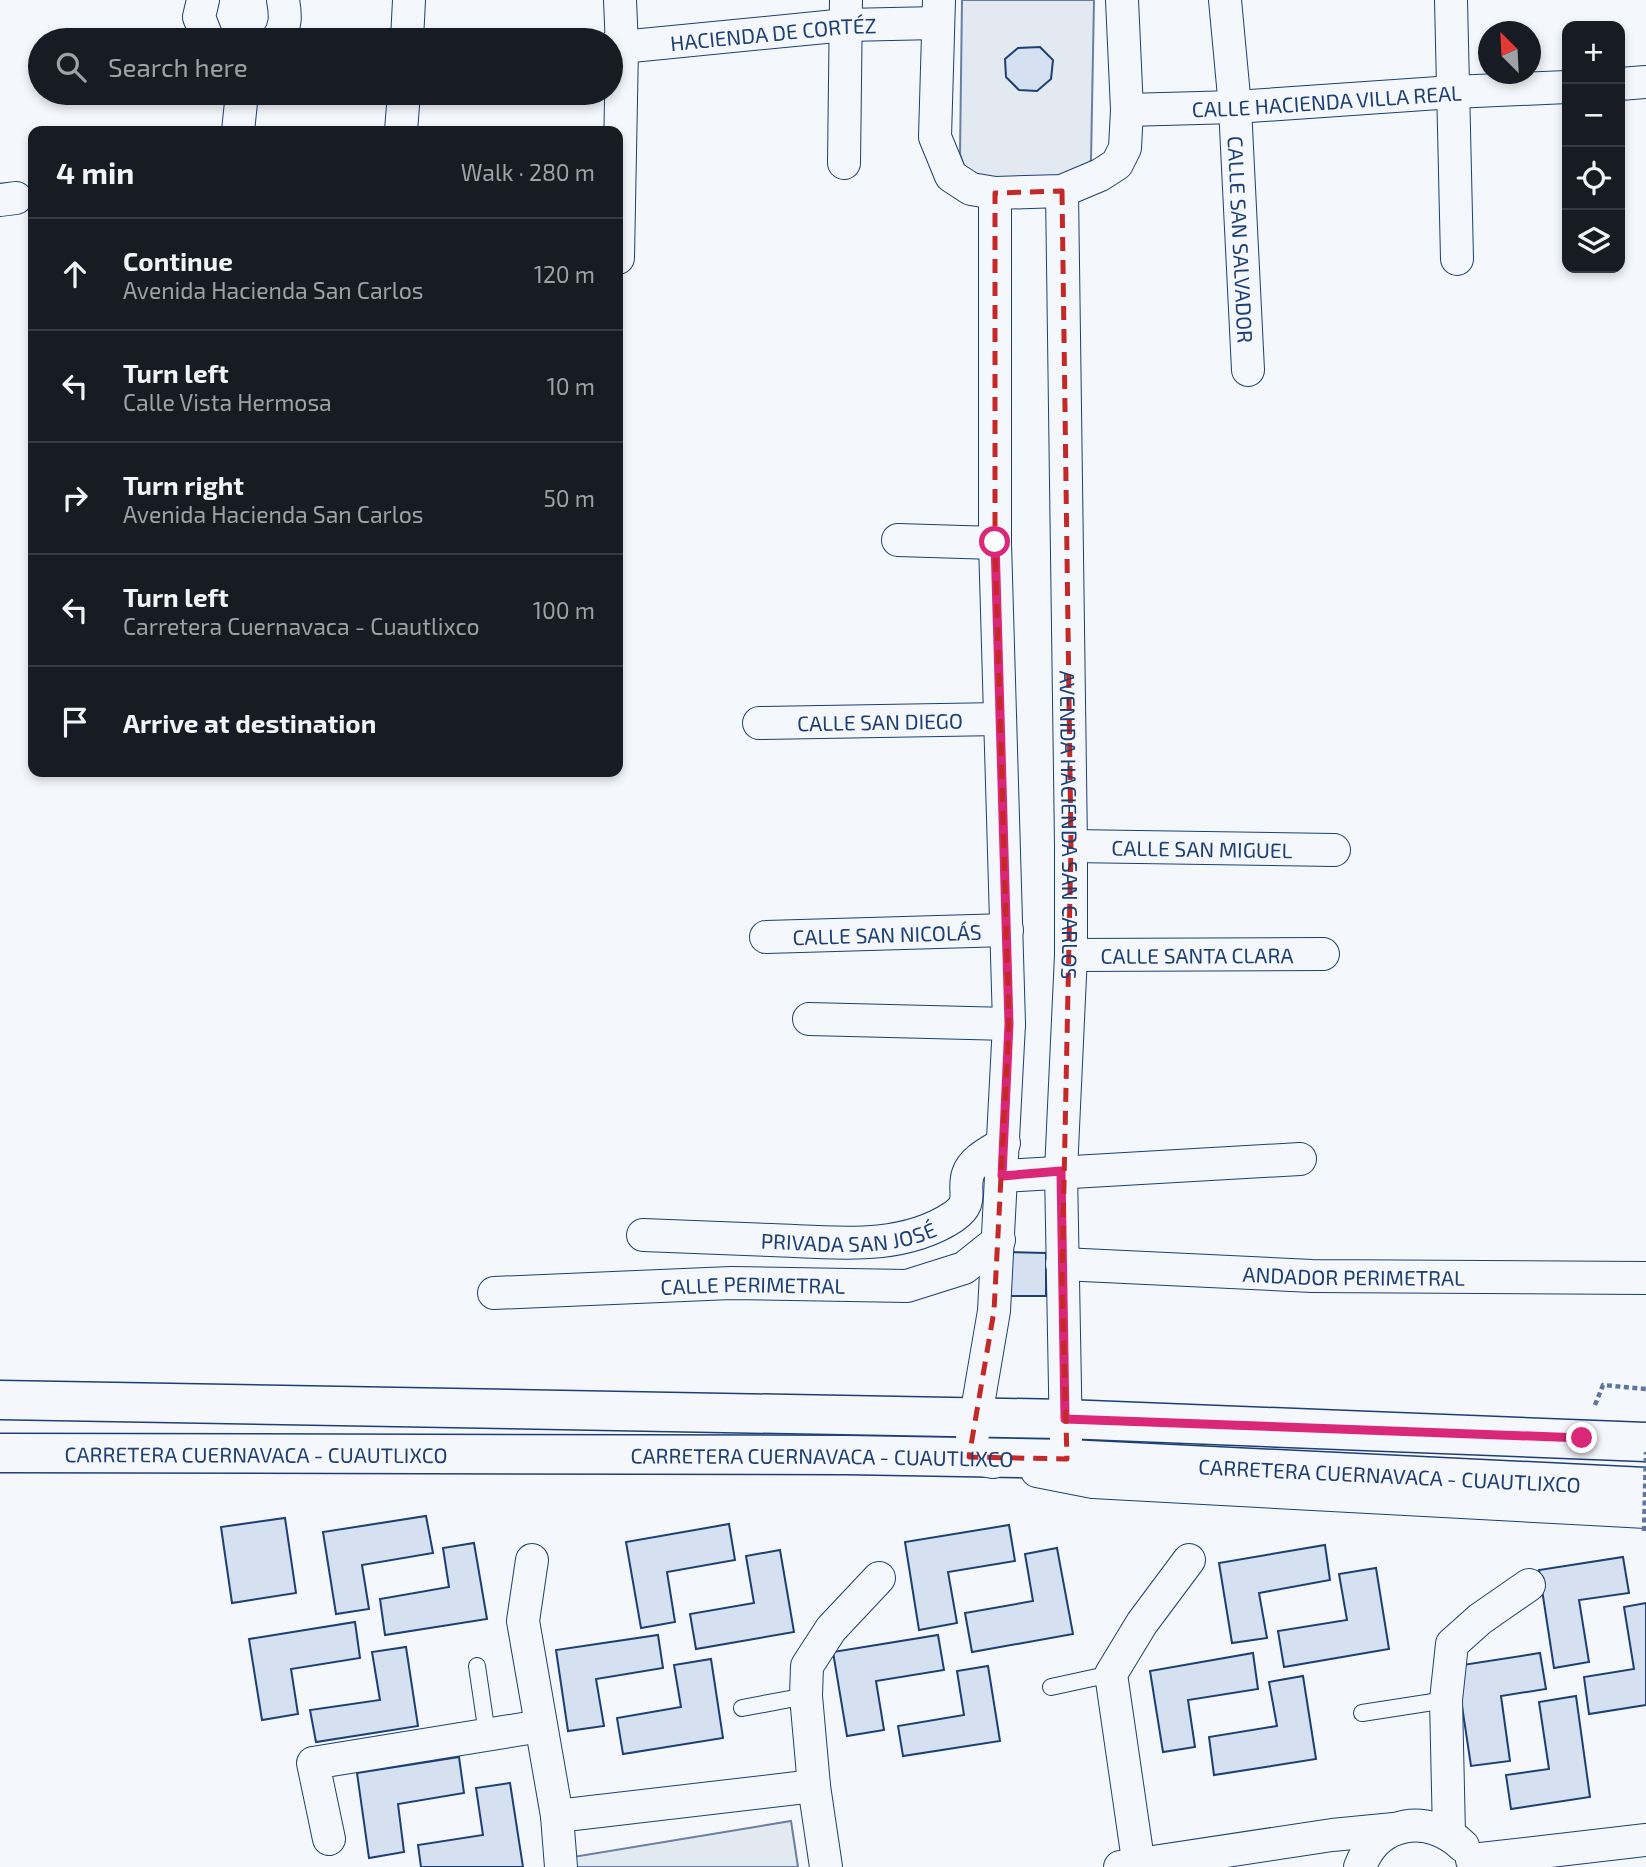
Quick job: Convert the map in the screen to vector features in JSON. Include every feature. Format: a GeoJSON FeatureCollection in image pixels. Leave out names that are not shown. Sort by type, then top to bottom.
{"type":"FeatureCollection","features":[{"type":"Feature","properties":{"kind":"main road","name":"CARRETERA CUERNAVACA - CUAUTLIXCO"},"geometry":{"type":"LineString","coordinates":[[0,1400],[1065,1419],[1646,1442]]}},
{"type":"Feature","properties":{"kind":"main road","name":"CARRETERA CUERNAVACA - CUAUTLIXCO"},"geometry":{"type":"LineString","coordinates":[[0,1453],[1067,1459],[1646,1487]]}},
{"type":"Feature","properties":{"kind":"street"},"geometry":{"type":"LineString","coordinates":[[203,0],[199,17],[203,28]]}},
{"type":"Feature","properties":{"kind":"street"},"geometry":{"type":"LineString","coordinates":[[283,0],[286,13],[284,28]]}},
{"type":"Feature","properties":{"kind":"street"},"geometry":{"type":"LineString","coordinates":[[408,28],[409,0]]}},
{"type":"Feature","properties":{"kind":"street"},"geometry":{"type":"LineString","coordinates":[[618,28],[620,0]]}},
{"type":"Feature","properties":{"kind":"street"},"geometry":{"type":"LineString","coordinates":[[938,11],[935,137],[951,176],[971,189],[995,193],[1062,191],[1100,175],[1117,164],[1125,148],[1127,110],[1122,0]]}},
{"type":"Feature","properties":{"kind":"street","name":"CALLE SAN SALVADOR"},"geometry":{"type":"LineString","coordinates":[[1225,0],[1235,107],[1248,370]]}},
{"type":"Feature","properties":{"kind":"street"},"geometry":{"type":"LineString","coordinates":[[1451,0],[1457,259]]}},
{"type":"Feature","properties":{"kind":"street","name":"HACIENDA DE CORTÉZ"},"geometry":{"type":"LineString","coordinates":[[623,47],[846,12],[938,11]]}},
{"type":"Feature","properties":{"kind":"street"},"geometry":{"type":"LineString","coordinates":[[844,163],[846,12]]}},
{"type":"Feature","properties":{"kind":"street"},"geometry":{"type":"LineString","coordinates":[[1625,84],[1646,82]]}},
{"type":"Feature","properties":{"kind":"street","name":"CALLE HACIENDA VILLA REAL"},"geometry":{"type":"LineString","coordinates":[[1127,110],[1235,107],[1452,92],[1562,88]]}},
{"type":"Feature","properties":{"kind":"street"},"geometry":{"type":"LineString","coordinates":[[239,126],[241,105]]}},
{"type":"Feature","properties":{"kind":"street"},"geometry":{"type":"LineString","coordinates":[[401,126],[403,105]]}},
{"type":"Feature","properties":{"kind":"street"},"geometry":{"type":"LineString","coordinates":[[617,105],[617,126]]}},
{"type":"Feature","properties":{"kind":"street","name":"AVENIDA HACIENDA SAN CARLOS"},"geometry":{"type":"LineString","coordinates":[[1062,191],[1071,846],[1070,955],[1061,1171],[1067,1459]]}},
{"type":"Feature","properties":{"kind":"street"},"geometry":{"type":"LineString","coordinates":[[995,193],[995,542],[1009,1024],[994,1311],[969,1457],[1093,1482],[1645,1522]]}},
{"type":"Feature","properties":{"kind":"street"},"geometry":{"type":"LineString","coordinates":[[898,540],[995,542]]}},
{"type":"Feature","properties":{"kind":"street","name":"CALLE SAN DIEGO"},"geometry":{"type":"LineString","coordinates":[[759,723],[1000,719]]}},
{"type":"Feature","properties":{"kind":"street","name":"CALLE SAN MIGUEL"},"geometry":{"type":"LineString","coordinates":[[1071,846],[1334,850]]}},
{"type":"Feature","properties":{"kind":"street","name":"CALLE SAN NICOLÁS"},"geometry":{"type":"LineString","coordinates":[[766,937],[1007,930]]}},
{"type":"Feature","properties":{"kind":"street","name":"CALLE SANTA CLARA"},"geometry":{"type":"LineString","coordinates":[[1070,955],[1323,954]]}},
{"type":"Feature","properties":{"kind":"street"},"geometry":{"type":"LineString","coordinates":[[809,1019],[1009,1024]]}},
{"type":"Feature","properties":{"kind":"street","name":"PRIVADA SAN JOSÉ"},"geometry":{"type":"LineString","coordinates":[[643,1236],[863,1243],[903,1238],[932,1229],[957,1215],[968,1201],[968,1174],[978,1160],[1004,1143]]}},
{"type":"Feature","properties":{"kind":"street"},"geometry":{"type":"LineString","coordinates":[[1002,1176],[1300,1159]]}},
{"type":"Feature","properties":{"kind":"street","name":"CALLE PERIMETRAL"},"geometry":{"type":"LineString","coordinates":[[494,1293],[731,1283],[906,1286],[964,1268],[999,1240]]}},
{"type":"Feature","properties":{"kind":"street","name":"ANDADOR PERIMETRAL"},"geometry":{"type":"LineString","coordinates":[[1062,1264],[1312,1276],[1646,1278]]}},
{"type":"Feature","properties":{"kind":"street"},"geometry":{"type":"LineString","coordinates":[[532,1560],[523,1621],[556,1816],[561,1867]]}},
{"type":"Feature","properties":{"kind":"street"},"geometry":{"type":"LineString","coordinates":[[1189,1560],[1142,1623],[1111,1674],[1132,1866],[1413,1825],[1431,1826],[1449,1833],[1462,1845],[1473,1864],[1646,1840]]}},
{"type":"Feature","properties":{"kind":"street"},"geometry":{"type":"LineString","coordinates":[[826,1867],[814,1786],[806,1696],[807,1666],[831,1629],[879,1578]]}},
{"type":"Feature","properties":{"kind":"street"},"geometry":{"type":"LineString","coordinates":[[1449,1833],[1446,1700],[1452,1644],[1480,1619],[1529,1585]]}},
{"type":"Feature","properties":{"kind":"street"},"geometry":{"type":"LineString","coordinates":[[329,1839],[313,1763],[541,1726]]}},
{"type":"Feature","properties":{"kind":"street"},"geometry":{"type":"LineString","coordinates":[[556,1816],[814,1786]]}},
{"type":"Feature","properties":{"kind":"street"},"geometry":{"type":"LineString","coordinates":[[1360,1867],[1364,1856],[1377,1840],[1394,1829]]}},
{"type":"Feature","properties":{"kind":"lane"},"geometry":{"type":"LineString","coordinates":[[477,1666],[487,1734]]}},
{"type":"Feature","properties":{"kind":"lane"},"geometry":{"type":"LineString","coordinates":[[1051,1687],[1111,1674]]}},
{"type":"Feature","properties":{"kind":"lane"},"geometry":{"type":"LineString","coordinates":[[742,1708],[806,1696]]}},
{"type":"Feature","properties":{"kind":"lane"},"geometry":{"type":"LineString","coordinates":[[1362,1713],[1446,1700]]}},
{"type":"Feature","properties":{"kind":"path"},"geometry":{"type":"LineString","coordinates":[[1603,1385],[1646,1389]]}},
{"type":"Feature","properties":{"kind":"path"},"geometry":{"type":"LineString","coordinates":[[1645,1522],[1646,1452]]}},
{"type":"Feature","properties":{"kind":"highlighted area"},"geometry":{"type":"Polygon","coordinates":[[[1062,191],[1071,846],[1062,1280],[1067,1459],[969,1457],[994,1311],[1009,1024],[995,543],[995,193],[1062,191]]]}},
{"type":"Feature","properties":{"kind":"shaded area"},"geometry":{"type":"Polygon","coordinates":[[[962,0],[1094,0],[1091,160],[1081,177],[983,183],[964,166],[960,154],[962,0]]]}},
{"type":"Feature","properties":{"kind":"shaded area"},"geometry":{"type":"Polygon","coordinates":[[[791,1821],[798,1867],[575,1867],[573,1857],[791,1821]]]}},
{"type":"Feature","properties":{"kind":"building"},"geometry":{"type":"Polygon","coordinates":[[[1040,47],[1053,60],[1051,79],[1037,91],[1019,90],[1006,77],[1005,59],[1018,48],[1040,47]]]}},
{"type":"Feature","properties":{"kind":"building"},"geometry":{"type":"Polygon","coordinates":[[[1002,1252],[1046,1253],[1046,1296],[1001,1296],[1002,1252]]]}},
{"type":"Feature","properties":{"kind":"building"},"geometry":{"type":"Polygon","coordinates":[[[426,1516],[433,1553],[362,1565],[369,1609],[336,1614],[323,1532],[426,1516]]]}},
{"type":"Feature","properties":{"kind":"building"},"geometry":{"type":"Polygon","coordinates":[[[285,1518],[296,1593],[232,1603],[221,1527],[285,1518]]]}},
{"type":"Feature","properties":{"kind":"building"},"geometry":{"type":"Polygon","coordinates":[[[729,1524],[735,1560],[667,1572],[675,1622],[641,1628],[626,1542],[729,1524]]]}},
{"type":"Feature","properties":{"kind":"building"},"geometry":{"type":"Polygon","coordinates":[[[1009,1525],[1015,1561],[948,1572],[957,1623],[919,1630],[905,1542],[1009,1525]]]}},
{"type":"Feature","properties":{"kind":"building"},"geometry":{"type":"Polygon","coordinates":[[[474,1543],[487,1619],[385,1635],[380,1599],[449,1587],[443,1548],[474,1543]]]}},
{"type":"Feature","properties":{"kind":"building"},"geometry":{"type":"Polygon","coordinates":[[[1325,1545],[1330,1580],[1259,1593],[1267,1638],[1232,1643],[1219,1563],[1325,1545]]]}},
{"type":"Feature","properties":{"kind":"building"},"geometry":{"type":"Polygon","coordinates":[[[1057,1548],[1073,1634],[972,1652],[965,1613],[1033,1601],[1025,1554],[1057,1548]]]}},
{"type":"Feature","properties":{"kind":"building"},"geometry":{"type":"Polygon","coordinates":[[[780,1550],[794,1632],[696,1649],[690,1614],[754,1603],[746,1556],[780,1550]]]}},
{"type":"Feature","properties":{"kind":"building"},"geometry":{"type":"Polygon","coordinates":[[[1623,1557],[1629,1593],[1579,1600],[1589,1662],[1554,1668],[1539,1570],[1623,1557]]]}},
{"type":"Feature","properties":{"kind":"building"},"geometry":{"type":"Polygon","coordinates":[[[1376,1568],[1389,1649],[1284,1667],[1278,1631],[1347,1620],[1339,1574],[1376,1568]]]}},
{"type":"Feature","properties":{"kind":"building"},"geometry":{"type":"Polygon","coordinates":[[[1646,1603],[1646,1705],[1589,1714],[1584,1677],[1634,1669],[1624,1607],[1646,1603]]]}},
{"type":"Feature","properties":{"kind":"building"},"geometry":{"type":"Polygon","coordinates":[[[355,1622],[360,1658],[291,1669],[298,1714],[262,1720],[249,1639],[355,1622]]]}},
{"type":"Feature","properties":{"kind":"building"},"geometry":{"type":"Polygon","coordinates":[[[658,1635],[663,1668],[596,1679],[604,1726],[568,1731],[556,1650],[658,1635]]]}},
{"type":"Feature","properties":{"kind":"building"},"geometry":{"type":"Polygon","coordinates":[[[938,1635],[944,1670],[876,1681],[884,1730],[847,1736],[833,1652],[938,1635]]]}},
{"type":"Feature","properties":{"kind":"building"},"geometry":{"type":"Polygon","coordinates":[[[406,1647],[418,1726],[316,1742],[310,1710],[380,1700],[372,1652],[406,1647]]]}},
{"type":"Feature","properties":{"kind":"building"},"geometry":{"type":"Polygon","coordinates":[[[1253,1653],[1258,1689],[1188,1700],[1195,1747],[1163,1752],[1150,1671],[1253,1653]]]}},
{"type":"Feature","properties":{"kind":"building"},"geometry":{"type":"Polygon","coordinates":[[[1540,1653],[1546,1689],[1501,1696],[1510,1761],[1471,1766],[1456,1666],[1540,1653]]]}},
{"type":"Feature","properties":{"kind":"building"},"geometry":{"type":"Polygon","coordinates":[[[711,1659],[723,1738],[623,1754],[617,1718],[681,1707],[674,1665],[711,1659]]]}},
{"type":"Feature","properties":{"kind":"building"},"geometry":{"type":"Polygon","coordinates":[[[988,1666],[1000,1741],[903,1756],[898,1726],[964,1715],[957,1671],[988,1666]]]}},
{"type":"Feature","properties":{"kind":"building"},"geometry":{"type":"Polygon","coordinates":[[[1303,1676],[1316,1759],[1214,1775],[1209,1737],[1277,1726],[1269,1682],[1303,1676]]]}},
{"type":"Feature","properties":{"kind":"building"},"geometry":{"type":"Polygon","coordinates":[[[1576,1696],[1590,1797],[1511,1809],[1506,1775],[1549,1769],[1539,1702],[1576,1696]]]}},
{"type":"Feature","properties":{"kind":"building"},"geometry":{"type":"Polygon","coordinates":[[[459,1757],[464,1793],[398,1804],[404,1852],[369,1858],[357,1773],[459,1757]]]}},
{"type":"Feature","properties":{"kind":"building"},"geometry":{"type":"Polygon","coordinates":[[[510,1783],[523,1867],[421,1867],[418,1845],[483,1835],[476,1788],[510,1783]]]}},
{"type":"Feature","properties":{"kind":"route"},"geometry":{"type":"LineString","coordinates":[[995,542],[1009,1024],[1002,1176],[1061,1171],[1065,1419],[1582,1438]]}}]}
